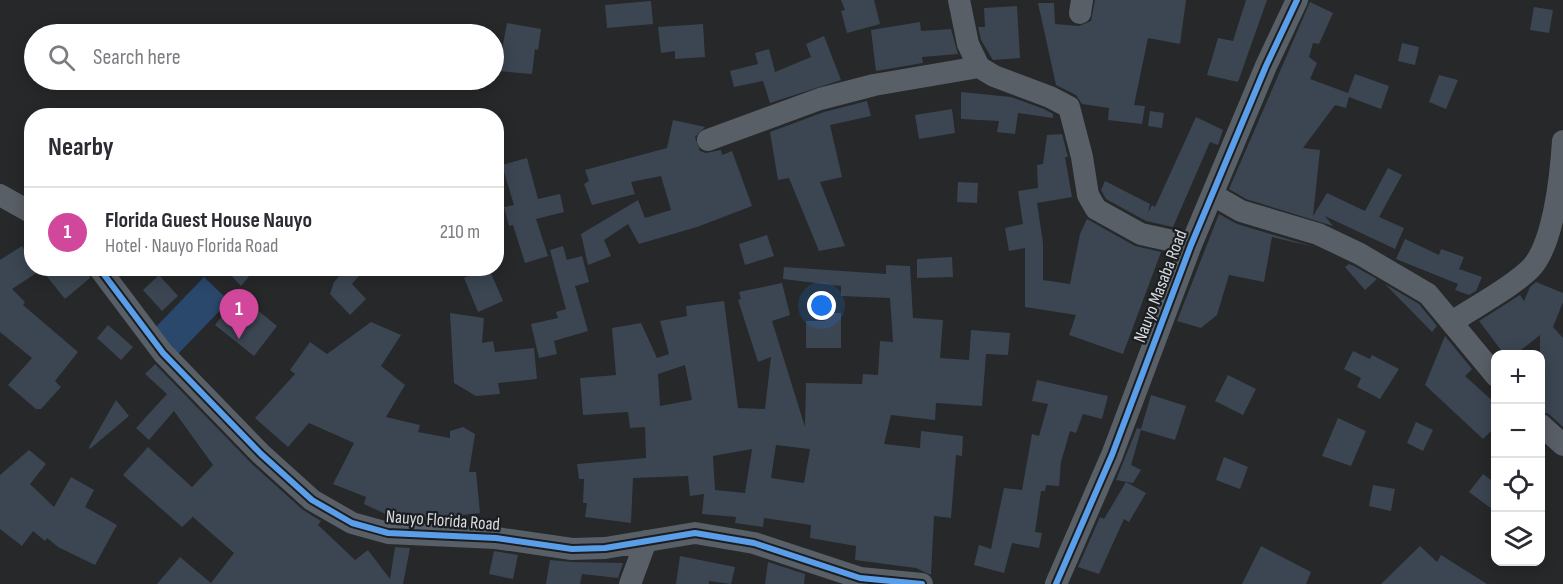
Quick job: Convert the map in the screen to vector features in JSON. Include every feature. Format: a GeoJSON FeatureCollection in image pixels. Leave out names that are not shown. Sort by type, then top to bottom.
{"type":"FeatureCollection","features":[{"type":"Feature","properties":{"kind":"street"},"geometry":{"type":"LineString","coordinates":[[959,0],[968,44],[979,67],[994,76],[1050,97],[1069,107],[1082,157],[1088,195],[1096,209],[1141,234],[1191,245]]}},
{"type":"Feature","properties":{"kind":"street","name":"Nauyo Masaba Road"},"geometry":{"type":"LineString","coordinates":[[1056,584],[1112,455],[1191,245],[1266,66],[1297,0]]}},
{"type":"Feature","properties":{"kind":"street"},"geometry":{"type":"LineString","coordinates":[[708,140],[820,99],[874,85],[979,67]]}},
{"type":"Feature","properties":{"kind":"street"},"geometry":{"type":"LineString","coordinates":[[1452,322],[1531,269],[1547,237],[1560,186],[1563,141]]}},
{"type":"Feature","properties":{"kind":"street"},"geometry":{"type":"LineString","coordinates":[[0,195],[24,208]]}},
{"type":"Feature","properties":{"kind":"street"},"geometry":{"type":"LineString","coordinates":[[1213,195],[1241,212],[1318,234],[1360,254],[1428,294],[1491,370]]}},
{"type":"Feature","properties":{"kind":"street","name":"Nauyo Florida Road"},"geometry":{"type":"LineString","coordinates":[[105,276],[163,353],[261,454],[312,500],[352,523],[388,533],[496,538],[572,549],[695,533],[722,536],[762,546],[860,578],[922,584]]}},
{"type":"Feature","properties":{"kind":"street"},"geometry":{"type":"LineString","coordinates":[[1545,429],[1563,445]]}},
{"type":"Feature","properties":{"kind":"street"},"geometry":{"type":"LineString","coordinates":[[630,584],[646,541]]}},
{"type":"Feature","properties":{"kind":"shaded area"},"geometry":{"type":"Polygon","coordinates":[[[204,277],[229,301],[178,354],[153,330],[204,277]]]}},
{"type":"Feature","properties":{"kind":"building"},"geometry":{"type":"Polygon","coordinates":[[[841,0],[874,0],[880,24],[847,33],[841,11],[845,10],[841,0]]]}},
{"type":"Feature","properties":{"kind":"building"},"geometry":{"type":"Polygon","coordinates":[[[1095,0],[1186,0],[1180,44],[1148,38],[1134,105],[1145,106],[1142,124],[1108,120],[1109,108],[1082,104],[1076,95],[1056,85],[1038,3],[1054,3],[1055,24],[1079,26],[1091,21],[1095,0]]]}},
{"type":"Feature","properties":{"kind":"building"},"geometry":{"type":"Polygon","coordinates":[[[1246,0],[1267,0],[1238,82],[1207,75],[1218,38],[1233,41],[1246,0]]]}},
{"type":"Feature","properties":{"kind":"building"},"geometry":{"type":"Polygon","coordinates":[[[651,1],[653,24],[607,28],[605,5],[651,1]]]}},
{"type":"Feature","properties":{"kind":"building"},"geometry":{"type":"Polygon","coordinates":[[[1310,2],[1333,13],[1319,44],[1313,43],[1309,57],[1317,63],[1310,79],[1348,93],[1355,74],[1389,86],[1381,109],[1349,97],[1346,108],[1335,105],[1303,148],[1320,150],[1313,216],[1327,193],[1365,211],[1388,168],[1402,175],[1379,217],[1404,228],[1395,249],[1325,216],[1333,226],[1246,199],[1229,189],[1310,2]]]}},
{"type":"Feature","properties":{"kind":"building"},"geometry":{"type":"Polygon","coordinates":[[[1017,6],[1020,58],[993,60],[981,40],[978,27],[985,27],[984,8],[1017,6]]]}},
{"type":"Feature","properties":{"kind":"building"},"geometry":{"type":"Polygon","coordinates":[[[1534,7],[1553,10],[1549,33],[1530,30],[1534,7]]]}},
{"type":"Feature","properties":{"kind":"building"},"geometry":{"type":"Polygon","coordinates":[[[920,22],[921,31],[951,29],[958,54],[922,57],[923,63],[876,71],[871,30],[920,22]]]}},
{"type":"Feature","properties":{"kind":"building"},"geometry":{"type":"Polygon","coordinates":[[[507,23],[541,29],[538,50],[535,49],[532,74],[504,72],[504,39],[507,23]]]}},
{"type":"Feature","properties":{"kind":"building"},"geometry":{"type":"Polygon","coordinates":[[[703,24],[705,57],[675,59],[675,51],[661,53],[658,27],[703,24]]]}},
{"type":"Feature","properties":{"kind":"building"},"geometry":{"type":"Polygon","coordinates":[[[824,36],[841,80],[770,103],[763,81],[734,87],[730,71],[758,64],[755,53],[769,49],[775,72],[811,57],[806,44],[824,36]]]}},
{"type":"Feature","properties":{"kind":"building"},"geometry":{"type":"Polygon","coordinates":[[[1402,43],[1419,47],[1415,65],[1398,61],[1402,43]]]}},
{"type":"Feature","properties":{"kind":"building"},"geometry":{"type":"Polygon","coordinates":[[[1439,75],[1458,80],[1446,109],[1429,102],[1439,75]]]}},
{"type":"Feature","properties":{"kind":"building"},"geometry":{"type":"Polygon","coordinates":[[[961,92],[1011,97],[1044,109],[1053,114],[1053,118],[1018,113],[1015,134],[997,132],[999,121],[961,119],[961,92]]]}},
{"type":"Feature","properties":{"kind":"building"},"geometry":{"type":"Polygon","coordinates":[[[867,101],[871,116],[830,125],[842,177],[820,182],[845,246],[819,251],[789,178],[778,180],[770,132],[824,112],[867,101]]]}},
{"type":"Feature","properties":{"kind":"building"},"geometry":{"type":"Polygon","coordinates":[[[952,109],[955,133],[919,139],[915,115],[952,109]]]}},
{"type":"Feature","properties":{"kind":"building"},"geometry":{"type":"Polygon","coordinates":[[[1150,111],[1164,113],[1162,128],[1148,126],[1150,111]]]}},
{"type":"Feature","properties":{"kind":"building"},"geometry":{"type":"Polygon","coordinates":[[[1196,117],[1223,130],[1218,145],[1210,142],[1173,227],[1146,221],[1106,199],[1101,190],[1105,181],[1150,204],[1148,213],[1152,205],[1155,207],[1196,117]]]}},
{"type":"Feature","properties":{"kind":"building"},"geometry":{"type":"Polygon","coordinates":[[[673,120],[705,127],[695,137],[700,151],[706,153],[721,150],[722,155],[732,151],[752,206],[697,227],[639,244],[628,224],[604,240],[611,256],[588,265],[581,234],[638,200],[645,218],[671,210],[661,176],[631,182],[635,194],[592,205],[584,184],[589,181],[585,170],[667,148],[673,120]]]}},
{"type":"Feature","properties":{"kind":"building"},"geometry":{"type":"Polygon","coordinates":[[[1062,134],[1068,157],[1065,157],[1072,197],[1037,203],[1043,243],[1043,280],[1070,284],[1080,234],[1087,219],[1135,246],[1161,252],[1123,354],[1069,335],[1076,315],[1025,307],[1025,248],[1009,251],[1005,228],[1023,224],[1018,191],[1038,188],[1037,165],[1043,164],[1047,135],[1062,134]]]}},
{"type":"Feature","properties":{"kind":"building"},"geometry":{"type":"Polygon","coordinates":[[[527,158],[538,199],[560,194],[564,212],[536,219],[548,256],[525,263],[513,225],[509,226],[504,207],[514,205],[504,164],[527,158]]]}},
{"type":"Feature","properties":{"kind":"building"},"geometry":{"type":"Polygon","coordinates":[[[958,182],[978,183],[977,203],[957,202],[958,182]]]}},
{"type":"Feature","properties":{"kind":"building"},"geometry":{"type":"Polygon","coordinates":[[[1219,214],[1237,224],[1314,247],[1272,237],[1264,282],[1229,275],[1217,315],[1201,328],[1177,321],[1219,214]]]}},
{"type":"Feature","properties":{"kind":"building"},"geometry":{"type":"Polygon","coordinates":[[[767,235],[774,256],[745,265],[739,244],[767,235]]]}},
{"type":"Feature","properties":{"kind":"building"},"geometry":{"type":"Polygon","coordinates":[[[1405,239],[1439,255],[1441,249],[1464,257],[1459,269],[1482,277],[1476,291],[1469,295],[1455,290],[1458,284],[1396,259],[1405,239]]]}},
{"type":"Feature","properties":{"kind":"building"},"geometry":{"type":"Polygon","coordinates":[[[22,246],[24,276],[32,276],[12,289],[25,302],[23,305],[78,352],[55,381],[61,387],[41,409],[36,409],[8,385],[32,358],[0,332],[0,260],[22,246]]]}},
{"type":"Feature","properties":{"kind":"building"},"geometry":{"type":"Polygon","coordinates":[[[563,246],[567,260],[582,256],[589,282],[575,286],[588,331],[554,341],[557,354],[539,358],[531,324],[558,318],[556,312],[566,309],[550,250],[563,246]]]}},
{"type":"Feature","properties":{"kind":"building"},"geometry":{"type":"Polygon","coordinates":[[[952,257],[953,277],[917,278],[917,259],[952,257]]]}},
{"type":"Feature","properties":{"kind":"building"},"geometry":{"type":"Polygon","coordinates":[[[1349,264],[1377,279],[1365,290],[1345,267],[1349,264]]]}},
{"type":"Feature","properties":{"kind":"building"},"geometry":{"type":"Polygon","coordinates":[[[886,265],[910,266],[913,318],[943,320],[940,358],[969,360],[971,330],[1010,333],[1008,355],[986,354],[982,406],[936,403],[935,420],[891,415],[884,444],[920,448],[921,431],[963,436],[962,456],[956,455],[951,518],[934,516],[931,575],[916,568],[855,560],[856,546],[810,538],[811,525],[764,518],[763,527],[735,523],[736,517],[702,514],[704,494],[690,496],[688,476],[633,478],[631,523],[585,517],[587,503],[583,503],[584,479],[579,479],[577,464],[646,458],[645,427],[630,428],[628,412],[583,415],[580,378],[616,375],[612,328],[641,323],[657,358],[669,354],[660,321],[687,316],[686,306],[724,301],[738,408],[765,409],[771,357],[758,362],[738,300],[741,299],[739,292],[782,283],[790,315],[772,321],[805,427],[806,383],[862,384],[863,374],[878,375],[880,341],[893,342],[890,298],[841,296],[841,286],[783,279],[784,267],[886,274],[886,265]],[[685,365],[658,374],[660,406],[692,400],[685,365]],[[776,445],[771,478],[804,483],[810,449],[776,445]],[[752,449],[713,456],[715,490],[745,493],[752,449]]]}},
{"type":"Feature","properties":{"kind":"building"},"geometry":{"type":"Polygon","coordinates":[[[46,276],[89,276],[90,278],[65,299],[46,276]]]}},
{"type":"Feature","properties":{"kind":"building"},"geometry":{"type":"Polygon","coordinates":[[[160,276],[178,296],[162,311],[143,290],[160,276]]]}},
{"type":"Feature","properties":{"kind":"building"},"geometry":{"type":"Polygon","coordinates":[[[232,276],[249,276],[241,286],[232,276]]]}},
{"type":"Feature","properties":{"kind":"building"},"geometry":{"type":"Polygon","coordinates":[[[340,276],[359,276],[352,284],[366,299],[350,315],[330,294],[334,282],[340,276]]]}},
{"type":"Feature","properties":{"kind":"building"},"geometry":{"type":"Polygon","coordinates":[[[492,276],[503,301],[478,312],[464,278],[492,276]]]}},
{"type":"Feature","properties":{"kind":"building"},"geometry":{"type":"Polygon","coordinates":[[[1536,282],[1563,293],[1563,302],[1553,327],[1563,338],[1563,427],[1545,413],[1545,350],[1540,350],[1540,335],[1521,350],[1501,350],[1479,321],[1520,295],[1524,301],[1530,287],[1536,282]]]}},
{"type":"Feature","properties":{"kind":"building"},"geometry":{"type":"Polygon","coordinates":[[[1385,284],[1419,304],[1437,326],[1432,332],[1385,284]]]}},
{"type":"Feature","properties":{"kind":"building"},"geometry":{"type":"Polygon","coordinates":[[[239,295],[277,326],[254,356],[215,325],[239,295]]]}},
{"type":"Feature","properties":{"kind":"building"},"geometry":{"type":"Polygon","coordinates":[[[450,313],[484,318],[482,343],[493,341],[495,352],[534,348],[537,379],[498,383],[500,394],[476,396],[454,383],[450,313]]]}},
{"type":"Feature","properties":{"kind":"building"},"geometry":{"type":"Polygon","coordinates":[[[825,313],[841,313],[841,348],[806,348],[806,321],[825,321],[825,313]]]}},
{"type":"Feature","properties":{"kind":"building"},"geometry":{"type":"Polygon","coordinates":[[[371,322],[401,335],[381,366],[405,385],[386,417],[420,425],[418,432],[450,438],[450,431],[463,427],[475,434],[469,472],[476,472],[480,513],[436,518],[435,522],[416,518],[415,521],[398,520],[364,504],[366,497],[333,484],[354,443],[309,423],[288,447],[255,418],[295,374],[290,370],[310,342],[327,354],[371,322]]]}},
{"type":"Feature","properties":{"kind":"building"},"geometry":{"type":"Polygon","coordinates":[[[108,325],[133,347],[121,360],[97,338],[108,325]]]}},
{"type":"Feature","properties":{"kind":"building"},"geometry":{"type":"Polygon","coordinates":[[[1445,336],[1472,369],[1465,376],[1491,399],[1491,431],[1483,439],[1425,385],[1445,336]]]}},
{"type":"Feature","properties":{"kind":"building"},"geometry":{"type":"Polygon","coordinates":[[[1353,351],[1370,359],[1372,355],[1399,369],[1380,399],[1357,387],[1361,378],[1344,369],[1353,351]]]}},
{"type":"Feature","properties":{"kind":"building"},"geometry":{"type":"Polygon","coordinates":[[[155,364],[252,464],[303,510],[321,521],[318,525],[355,560],[368,550],[390,579],[395,547],[410,548],[403,584],[157,584],[180,557],[211,583],[234,553],[193,517],[182,527],[123,475],[148,447],[192,487],[213,465],[174,411],[149,440],[136,428],[167,394],[145,374],[155,364]]]}},
{"type":"Feature","properties":{"kind":"building"},"geometry":{"type":"Polygon","coordinates":[[[1228,375],[1256,389],[1243,415],[1215,401],[1228,375]]]}},
{"type":"Feature","properties":{"kind":"building"},"geometry":{"type":"Polygon","coordinates":[[[1037,380],[1108,396],[1102,419],[1083,414],[1076,433],[1070,431],[1061,462],[1059,486],[1046,485],[1045,491],[1041,491],[1035,532],[1042,533],[1039,548],[1012,543],[1004,573],[974,565],[979,545],[991,549],[1004,488],[1022,490],[1032,434],[1039,436],[1048,404],[1032,401],[1037,380]]]}},
{"type":"Feature","properties":{"kind":"building"},"geometry":{"type":"Polygon","coordinates":[[[1151,395],[1186,406],[1175,440],[1141,430],[1131,465],[1141,470],[1133,483],[1116,480],[1137,428],[1141,429],[1151,395]]]}},
{"type":"Feature","properties":{"kind":"building"},"geometry":{"type":"Polygon","coordinates":[[[116,400],[129,416],[90,449],[89,447],[116,400]]]}},
{"type":"Feature","properties":{"kind":"building"},"geometry":{"type":"Polygon","coordinates":[[[1338,418],[1366,431],[1351,466],[1322,456],[1338,418]]]}},
{"type":"Feature","properties":{"kind":"building"},"geometry":{"type":"Polygon","coordinates":[[[1416,422],[1433,430],[1423,451],[1407,443],[1416,422]]]}},
{"type":"Feature","properties":{"kind":"building"},"geometry":{"type":"Polygon","coordinates":[[[29,450],[46,464],[30,484],[54,507],[71,477],[94,490],[85,507],[117,525],[95,565],[58,547],[47,538],[45,541],[33,531],[22,546],[0,529],[0,475],[29,450]]]}},
{"type":"Feature","properties":{"kind":"building"},"geometry":{"type":"Polygon","coordinates":[[[1224,457],[1248,467],[1240,489],[1216,480],[1224,457]]]}},
{"type":"Feature","properties":{"kind":"building"},"geometry":{"type":"Polygon","coordinates":[[[1483,474],[1491,480],[1491,508],[1469,492],[1483,474]]]}},
{"type":"Feature","properties":{"kind":"building"},"geometry":{"type":"Polygon","coordinates":[[[1126,482],[1146,493],[1129,522],[1124,519],[1099,574],[1078,567],[1100,517],[1104,519],[1126,482]]]}},
{"type":"Feature","properties":{"kind":"building"},"geometry":{"type":"Polygon","coordinates":[[[1373,485],[1395,489],[1391,511],[1369,506],[1373,485]]]}},
{"type":"Feature","properties":{"kind":"building"},"geometry":{"type":"Polygon","coordinates":[[[1261,546],[1311,572],[1306,584],[1242,584],[1261,546]]]}},
{"type":"Feature","properties":{"kind":"building"},"geometry":{"type":"Polygon","coordinates":[[[1420,546],[1437,562],[1441,555],[1487,584],[1381,584],[1420,546]]]}},
{"type":"Feature","properties":{"kind":"building"},"geometry":{"type":"Polygon","coordinates":[[[494,551],[518,555],[513,579],[489,574],[494,551]]]}},
{"type":"Feature","properties":{"kind":"building"},"geometry":{"type":"Polygon","coordinates":[[[680,556],[735,567],[731,584],[709,581],[709,584],[676,584],[680,556]]]}},
{"type":"Feature","properties":{"kind":"building"},"geometry":{"type":"Polygon","coordinates":[[[550,560],[623,563],[618,578],[582,574],[580,584],[546,584],[550,560]]]}},
{"type":"Feature","properties":{"kind":"building"},"geometry":{"type":"Polygon","coordinates":[[[768,562],[805,574],[804,584],[765,584],[768,562]]]}},
{"type":"Feature","properties":{"kind":"cycle path"},"geometry":{"type":"LineString","coordinates":[[1056,584],[1112,455],[1191,245],[1266,66],[1297,0]]}},
{"type":"Feature","properties":{"kind":"cycle path"},"geometry":{"type":"LineString","coordinates":[[105,276],[163,353],[261,454],[312,500],[352,523],[388,533],[496,538],[572,549],[605,548],[695,533],[754,543],[860,578],[922,584]]}},
{"type":"Feature","properties":{"kind":"place","name":"Florida Guest House Nauyo"},"geometry":{"type":"Point","coordinates":[239,339]}}]}
